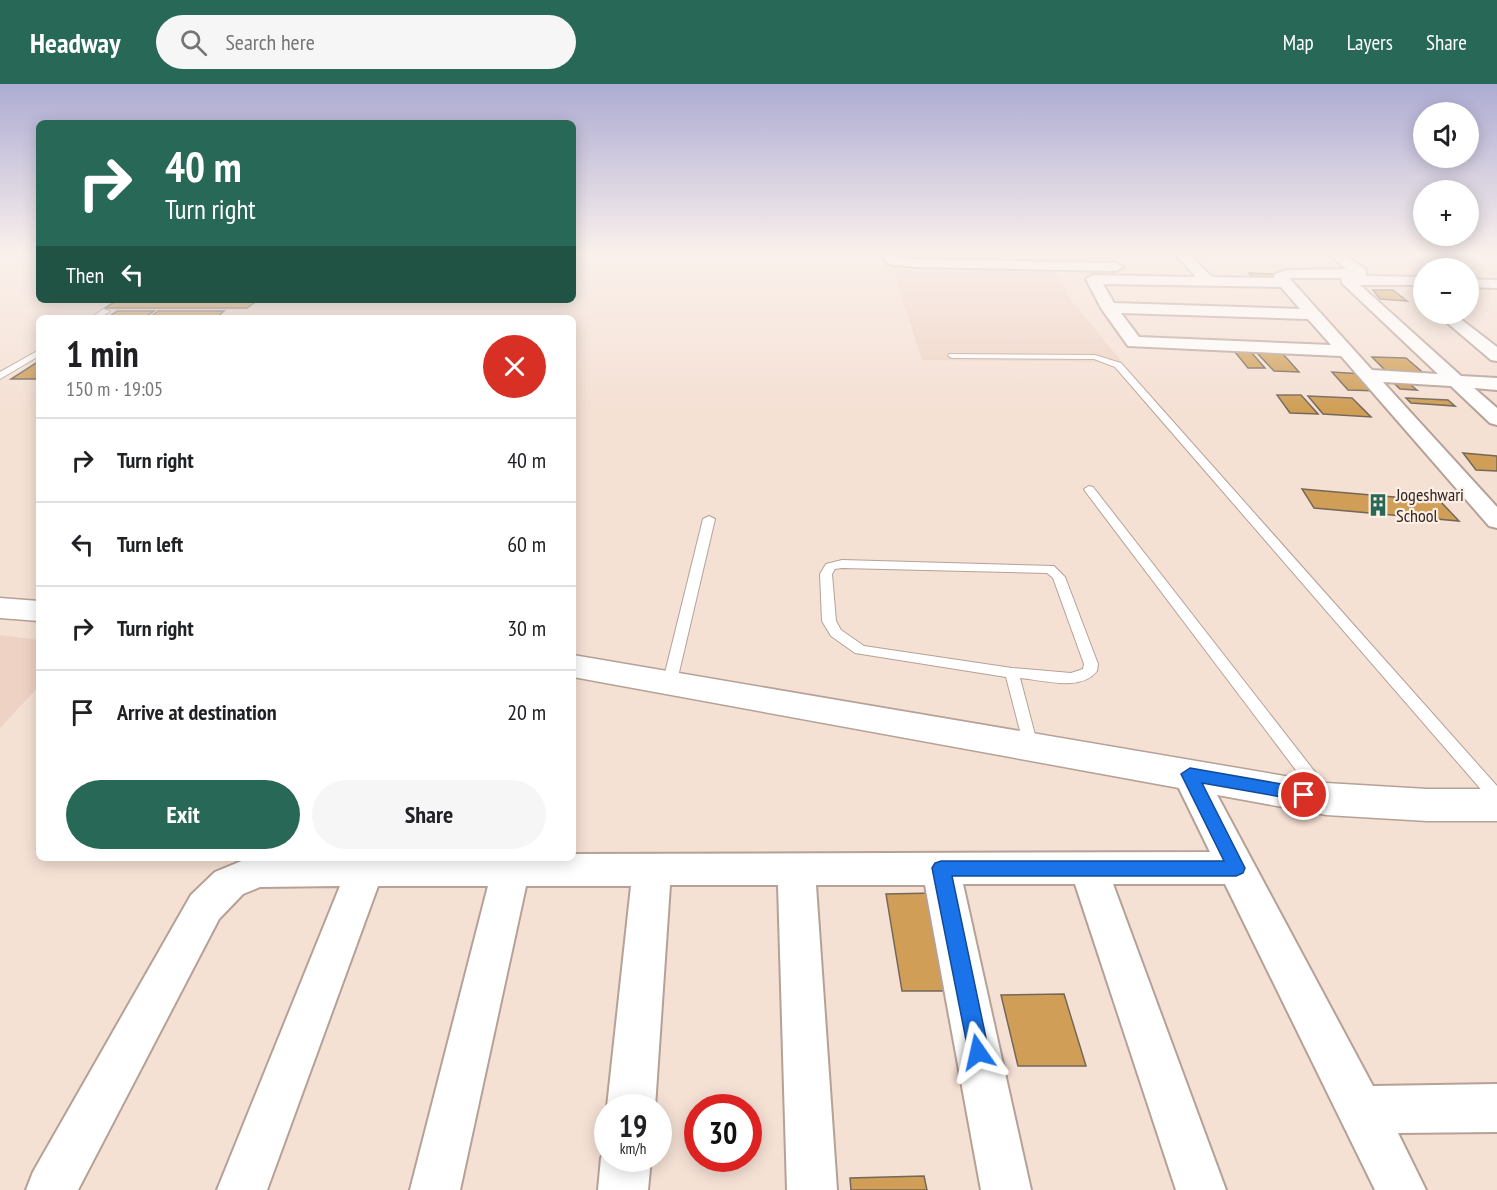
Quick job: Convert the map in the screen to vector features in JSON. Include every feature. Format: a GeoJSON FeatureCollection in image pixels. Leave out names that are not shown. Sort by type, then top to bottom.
{"type":"FeatureCollection","features":[{"type":"Feature","properties":{"kind":"main road"},"geometry":{"type":"LineString","coordinates":[[0,608],[36,612]]}},
{"type":"Feature","properties":{"kind":"main road"},"geometry":{"type":"LineString","coordinates":[[576,666],[670,681],[1326,799],[1427,805],[1497,805]]}},
{"type":"Feature","properties":{"kind":"street"},"geometry":{"type":"LineString","coordinates":[[1308,307],[1497,521]]}},
{"type":"Feature","properties":{"kind":"street"},"geometry":{"type":"LineString","coordinates":[[1375,307],[1497,418]]}},
{"type":"Feature","properties":{"kind":"street"},"geometry":{"type":"LineString","coordinates":[[1109,308],[1315,314]]}},
{"type":"Feature","properties":{"kind":"street"},"geometry":{"type":"LineString","coordinates":[[1109,308],[1131,341],[1138,344],[1348,351]]}},
{"type":"Feature","properties":{"kind":"street"},"geometry":{"type":"LineString","coordinates":[[1457,324],[1497,356]]}},
{"type":"Feature","properties":{"kind":"street"},"geometry":{"type":"LineString","coordinates":[[1368,375],[1497,384]]}},
{"type":"Feature","properties":{"kind":"street"},"geometry":{"type":"LineString","coordinates":[[1190,774],[1401,1190]]}},
{"type":"Feature","properties":{"kind":"street"},"geometry":{"type":"LineString","coordinates":[[941,868],[1006,1190]]}},
{"type":"Feature","properties":{"kind":"street"},"geometry":{"type":"LineString","coordinates":[[1088,868],[1200,1190]]}},
{"type":"Feature","properties":{"kind":"street"},"geometry":{"type":"LineString","coordinates":[[51,1190],[205,907],[218,892],[242,876],[257,872],[366,869],[1236,868]]}},
{"type":"Feature","properties":{"kind":"street"},"geometry":{"type":"LineString","coordinates":[[242,1190],[366,869]]}},
{"type":"Feature","properties":{"kind":"street"},"geometry":{"type":"LineString","coordinates":[[796,869],[812,1190]]}},
{"type":"Feature","properties":{"kind":"street"},"geometry":{"type":"LineString","coordinates":[[435,1190],[511,870]]}},
{"type":"Feature","properties":{"kind":"street"},"geometry":{"type":"LineString","coordinates":[[632,1094],[652,870]]}},
{"type":"Feature","properties":{"kind":"street"},"geometry":{"type":"LineString","coordinates":[[1360,1110],[1497,1108]]}},
{"type":"Feature","properties":{"kind":"street"},"geometry":{"type":"LineString","coordinates":[[623,1190],[625,1172]]}},
{"type":"Feature","properties":{"kind":"lane"},"geometry":{"type":"LineString","coordinates":[[100,315],[106,311]]}},
{"type":"Feature","properties":{"kind":"lane"},"geometry":{"type":"LineString","coordinates":[[0,376],[36,354]]}},
{"type":"Feature","properties":{"kind":"lane"},"geometry":{"type":"LineString","coordinates":[[952,356],[1095,357],[1118,365],[1497,797]]}},
{"type":"Feature","properties":{"kind":"lane"},"geometry":{"type":"LineString","coordinates":[[1089,489],[1326,799]]}},
{"type":"Feature","properties":{"kind":"lane"},"geometry":{"type":"LineString","coordinates":[[670,681],[709,519]]}},
{"type":"Feature","properties":{"kind":"lane"},"geometry":{"type":"LineString","coordinates":[[842,564],[1042,567],[1054,571],[1059,578],[1087,653],[1090,671],[1081,677],[1071,678],[1012,672],[869,653],[850,645],[836,633],[829,621],[827,570],[842,564]]}},
{"type":"Feature","properties":{"kind":"lane"},"geometry":{"type":"LineString","coordinates":[[1012,672],[1030,746]]}},
{"type":"Feature","properties":{"kind":"shaded area"},"geometry":{"type":"Polygon","coordinates":[[[905,307],[1076,307],[1122,362],[922,360],[905,307]]]}},
{"type":"Feature","properties":{"kind":"shaded area"},"geometry":{"type":"Polygon","coordinates":[[[0,635],[36,640],[36,689],[0,728],[0,635]]]}},
{"type":"Feature","properties":{"kind":"building"},"geometry":{"type":"Polygon","coordinates":[[[107,307],[249,307],[247,308],[105,308],[107,307]]]}},
{"type":"Feature","properties":{"kind":"building"},"geometry":{"type":"Polygon","coordinates":[[[117,311],[154,311],[148,315],[111,315],[117,311]]]}},
{"type":"Feature","properties":{"kind":"building"},"geometry":{"type":"Polygon","coordinates":[[[158,311],[224,311],[219,315],[153,315],[158,311]]]}},
{"type":"Feature","properties":{"kind":"building"},"geometry":{"type":"Polygon","coordinates":[[[1235,352],[1251,352],[1265,368],[1248,368],[1235,352]]]}},
{"type":"Feature","properties":{"kind":"building"},"geometry":{"type":"Polygon","coordinates":[[[1257,353],[1282,353],[1299,372],[1274,371],[1257,353]]]}},
{"type":"Feature","properties":{"kind":"building"},"geometry":{"type":"Polygon","coordinates":[[[1372,357],[1406,358],[1428,377],[1390,375],[1372,357]]]}},
{"type":"Feature","properties":{"kind":"building"},"geometry":{"type":"Polygon","coordinates":[[[36,363],[36,379],[11,379],[36,363]]]}},
{"type":"Feature","properties":{"kind":"building"},"geometry":{"type":"Polygon","coordinates":[[[1332,372],[1363,374],[1378,391],[1348,390],[1332,372]]]}},
{"type":"Feature","properties":{"kind":"building"},"geometry":{"type":"Polygon","coordinates":[[[1407,382],[1417,390],[1400,389],[1394,383],[1407,382]]]}},
{"type":"Feature","properties":{"kind":"building"},"geometry":{"type":"Polygon","coordinates":[[[1277,395],[1301,395],[1318,414],[1290,413],[1277,395]]]}},
{"type":"Feature","properties":{"kind":"building"},"geometry":{"type":"Polygon","coordinates":[[[1308,396],[1352,398],[1371,417],[1323,414],[1308,396]]]}},
{"type":"Feature","properties":{"kind":"building"},"geometry":{"type":"Polygon","coordinates":[[[1406,398],[1448,400],[1455,406],[1411,403],[1406,398]]]}},
{"type":"Feature","properties":{"kind":"building"},"geometry":{"type":"Polygon","coordinates":[[[1463,453],[1497,456],[1497,471],[1476,470],[1463,453]]]}},
{"type":"Feature","properties":{"kind":"building","name":"Jogeshwari School"},"geometry":{"type":"Polygon","coordinates":[[[1302,489],[1440,501],[1459,521],[1314,508],[1302,489]]]}},
{"type":"Feature","properties":{"kind":"building"},"geometry":{"type":"Polygon","coordinates":[[[935,893],[955,991],[902,991],[886,894],[935,893]]]}},
{"type":"Feature","properties":{"kind":"building"},"geometry":{"type":"Polygon","coordinates":[[[1064,994],[1086,1066],[1018,1066],[1001,995],[1064,994]]]}},
{"type":"Feature","properties":{"kind":"building"},"geometry":{"type":"Polygon","coordinates":[[[924,1176],[927,1190],[851,1190],[850,1178],[924,1176]]]}},
{"type":"Feature","properties":{"kind":"place","name":"Jogeshwari School"},"geometry":{"type":"Point","coordinates":[1378,505]}},
{"type":"Feature","properties":{"kind":"route"},"geometry":{"type":"LineString","coordinates":[[978,1052],[941,868],[1236,868],[1190,774],[1304,795]]}}]}
